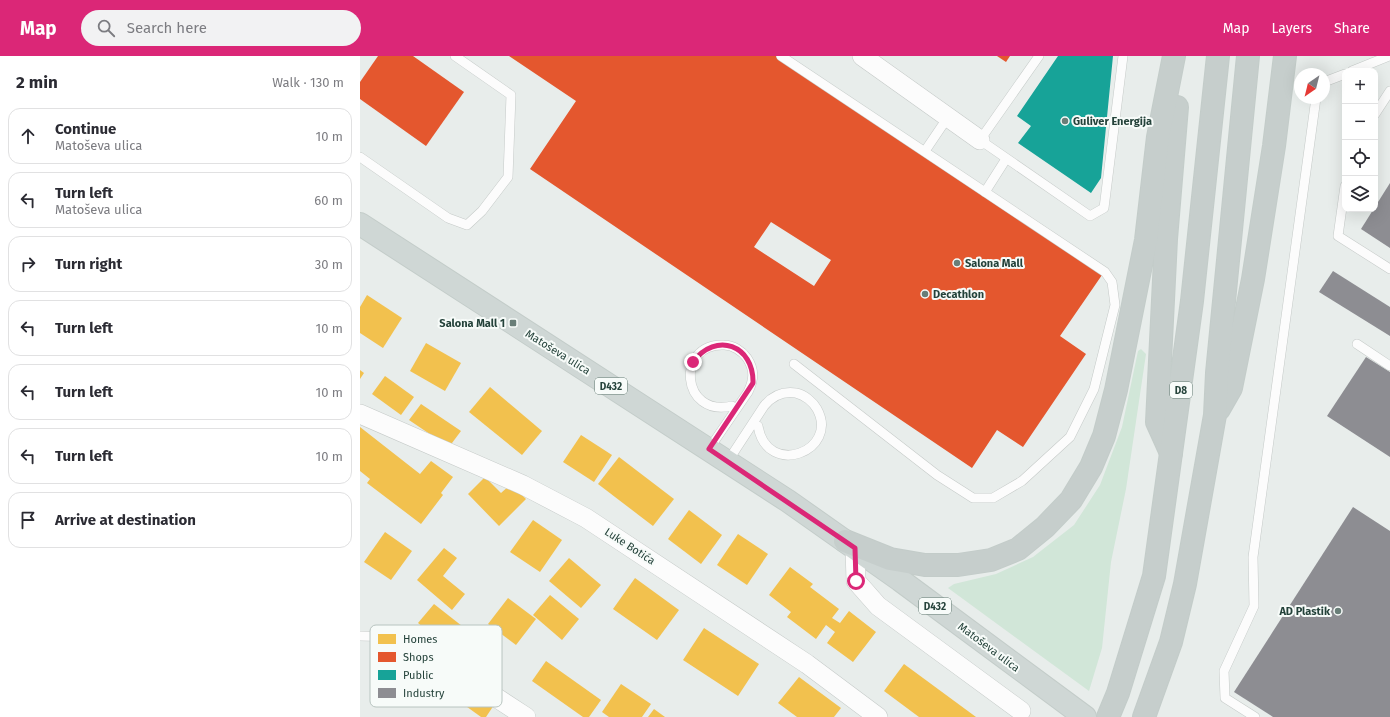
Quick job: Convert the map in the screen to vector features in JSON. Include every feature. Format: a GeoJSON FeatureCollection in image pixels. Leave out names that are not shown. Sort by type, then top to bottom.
{"type":"FeatureCollection","features":[{"type":"Feature","properties":{"kind":"highway"},"geometry":{"type":"LineString","coordinates":[[850,544],[890,559],[925,566],[958,565],[991,560],[1018,549],[1045,527],[1071,500],[1091,467],[1104,436],[1117,382],[1146,240],[1158,137],[1174,56]]}},
{"type":"Feature","properties":{"kind":"highway"},"geometry":{"type":"LineString","coordinates":[[1171,453],[1157,422],[1166,232],[1182,56]]}},
{"type":"Feature","properties":{"kind":"highway","name":"D8"},"geometry":{"type":"LineString","coordinates":[[1108,717],[1118,693],[1154,576],[1192,301],[1218,56]]}},
{"type":"Feature","properties":{"kind":"highway"},"geometry":{"type":"LineString","coordinates":[[1144,717],[1171,642],[1185,584],[1215,415],[1217,373],[1248,56]]}},
{"type":"Feature","properties":{"kind":"highway"},"geometry":{"type":"LineString","coordinates":[[1215,415],[1231,388],[1251,287],[1274,146],[1285,56]]}},
{"type":"Feature","properties":{"kind":"main road","name":"Matoševa ulica"},"geometry":{"type":"LineString","coordinates":[[360,224],[728,461],[850,544],[1085,717]]}},
{"type":"Feature","properties":{"kind":"street"},"geometry":{"type":"LineString","coordinates":[[862,56],[980,140]]}},
{"type":"Feature","properties":{"kind":"street","name":"Luke Botića"},"geometry":{"type":"LineString","coordinates":[[360,414],[522,485],[586,518],[807,664],[878,717]]}},
{"type":"Feature","properties":{"kind":"street"},"geometry":{"type":"LineString","coordinates":[[850,544],[856,581],[878,606],[1021,711]]}},
{"type":"Feature","properties":{"kind":"street"},"geometry":{"type":"LineString","coordinates":[[502,701],[526,717]]}},
{"type":"Feature","properties":{"kind":"lane"},"geometry":{"type":"LineString","coordinates":[[360,157],[448,218],[466,225],[482,211],[508,177],[510,95],[455,56]]}},
{"type":"Feature","properties":{"kind":"lane"},"geometry":{"type":"LineString","coordinates":[[781,56],[1105,272],[1112,282],[1115,305],[1094,389],[1070,437],[1022,481],[993,498],[973,498],[937,475],[794,364]]}},
{"type":"Feature","properties":{"kind":"lane"},"geometry":{"type":"LineString","coordinates":[[1039,56],[980,140],[1090,216],[1104,208],[1123,56]]}},
{"type":"Feature","properties":{"kind":"lane"},"geometry":{"type":"LineString","coordinates":[[1359,68],[1389,56]]}},
{"type":"Feature","properties":{"kind":"lane"},"geometry":{"type":"LineString","coordinates":[[1330,80],[1342,75]]}},
{"type":"Feature","properties":{"kind":"lane"},"geometry":{"type":"LineString","coordinates":[[1378,109],[1390,90]]}},
{"type":"Feature","properties":{"kind":"lane"},"geometry":{"type":"LineString","coordinates":[[1255,717],[1226,698],[1224,671],[1254,606],[1253,557],[1315,104]]}},
{"type":"Feature","properties":{"kind":"lane"},"geometry":{"type":"LineString","coordinates":[[925,151],[948,117]]}},
{"type":"Feature","properties":{"kind":"lane"},"geometry":{"type":"LineString","coordinates":[[985,192],[1006,159]]}},
{"type":"Feature","properties":{"kind":"lane"},"geometry":{"type":"LineString","coordinates":[[1342,207],[1338,236],[1390,269]]}},
{"type":"Feature","properties":{"kind":"lane"},"geometry":{"type":"LineString","coordinates":[[1357,344],[1390,366]]}},
{"type":"Feature","properties":{"kind":"lane"},"geometry":{"type":"LineString","coordinates":[[709,449],[748,392],[753,383],[753,373],[751,364],[745,355],[737,349],[728,345],[708,347],[700,353],[693,362],[690,372],[690,383],[695,394],[702,402],[712,407],[723,408],[732,406]]}},
{"type":"Feature","properties":{"kind":"lane"},"geometry":{"type":"LineString","coordinates":[[728,461],[764,406],[771,398],[790,392],[800,394],[808,399],[820,414],[820,434],[814,444],[806,451],[796,455],[784,456],[774,452],[765,445],[760,435],[758,426]]}},
{"type":"Feature","properties":{"kind":"lane"},"geometry":{"type":"LineString","coordinates":[[360,636],[370,636]]}},
{"type":"Feature","properties":{"kind":"green space"},"geometry":{"type":"Polygon","coordinates":[[[1141,349],[1146,354],[1126,489],[1111,562],[1102,648],[1089,691],[948,588],[954,584],[996,574],[1033,557],[1074,525],[1100,485],[1122,427],[1138,351],[1141,349]]]}},
{"type":"Feature","properties":{"kind":"building: Homes"},"geometry":{"type":"Polygon","coordinates":[[[367,295],[402,318],[383,348],[360,333],[360,307],[367,295]]]}},
{"type":"Feature","properties":{"kind":"building: Homes"},"geometry":{"type":"Polygon","coordinates":[[[426,343],[461,363],[445,391],[410,371],[426,343]]]}},
{"type":"Feature","properties":{"kind":"building: Homes"},"geometry":{"type":"Polygon","coordinates":[[[360,370],[364,373],[360,379],[360,370]]]}},
{"type":"Feature","properties":{"kind":"building: Homes"},"geometry":{"type":"Polygon","coordinates":[[[385,376],[414,397],[401,415],[372,394],[385,376]]]}},
{"type":"Feature","properties":{"kind":"building: Homes"},"geometry":{"type":"Polygon","coordinates":[[[490,387],[542,431],[522,455],[469,412],[490,387]]]}},
{"type":"Feature","properties":{"kind":"building: Homes"},"geometry":{"type":"Polygon","coordinates":[[[421,404],[461,431],[449,447],[409,420],[421,404]]]}},
{"type":"Feature","properties":{"kind":"building: Homes"},"geometry":{"type":"Polygon","coordinates":[[[360,427],[420,474],[431,461],[453,477],[441,493],[443,495],[421,524],[367,483],[370,479],[360,471],[360,427]]]}},
{"type":"Feature","properties":{"kind":"building: Homes"},"geometry":{"type":"Polygon","coordinates":[[[581,435],[612,455],[594,482],[563,462],[581,435]]]}},
{"type":"Feature","properties":{"kind":"building: Homes"},"geometry":{"type":"Polygon","coordinates":[[[619,457],[674,499],[653,526],[598,484],[619,457]]]}},
{"type":"Feature","properties":{"kind":"building: Homes"},"geometry":{"type":"Polygon","coordinates":[[[485,477],[501,493],[511,484],[526,499],[499,526],[468,494],[485,477]]]}},
{"type":"Feature","properties":{"kind":"building: Homes"},"geometry":{"type":"Polygon","coordinates":[[[689,510],[722,535],[701,564],[668,539],[689,510]]]}},
{"type":"Feature","properties":{"kind":"building: Homes"},"geometry":{"type":"Polygon","coordinates":[[[533,520],[562,540],[540,572],[510,552],[533,520]]]}},
{"type":"Feature","properties":{"kind":"building: Homes"},"geometry":{"type":"Polygon","coordinates":[[[385,532],[412,551],[391,580],[364,562],[385,532]]]}},
{"type":"Feature","properties":{"kind":"building: Homes"},"geometry":{"type":"Polygon","coordinates":[[[738,534],[768,554],[747,585],[717,565],[738,534]]]}},
{"type":"Feature","properties":{"kind":"building: Homes"},"geometry":{"type":"Polygon","coordinates":[[[444,548],[457,558],[443,576],[465,594],[452,610],[417,580],[444,548]]]}},
{"type":"Feature","properties":{"kind":"building: Homes"},"geometry":{"type":"Polygon","coordinates":[[[569,558],[601,585],[581,608],[549,581],[569,558]]]}},
{"type":"Feature","properties":{"kind":"building: Homes"},"geometry":{"type":"Polygon","coordinates":[[[790,567],[813,584],[810,587],[839,609],[832,618],[840,623],[849,611],[876,632],[853,662],[827,643],[835,632],[826,625],[816,639],[787,617],[791,612],[769,595],[790,567]]]}},
{"type":"Feature","properties":{"kind":"building: Homes"},"geometry":{"type":"Polygon","coordinates":[[[635,578],[679,610],[657,640],[613,609],[635,578]]]}},
{"type":"Feature","properties":{"kind":"building: Homes"},"geometry":{"type":"Polygon","coordinates":[[[550,595],[579,619],[562,640],[533,615],[550,595]]]}},
{"type":"Feature","properties":{"kind":"building: Homes"},"geometry":{"type":"Polygon","coordinates":[[[508,598],[536,619],[516,645],[502,634],[502,625],[488,624],[508,598]]]}},
{"type":"Feature","properties":{"kind":"building: Homes"},"geometry":{"type":"Polygon","coordinates":[[[434,604],[461,625],[420,625],[418,623],[434,604]]]}},
{"type":"Feature","properties":{"kind":"building: Homes"},"geometry":{"type":"Polygon","coordinates":[[[704,628],[759,664],[738,696],[683,660],[704,628]]]}},
{"type":"Feature","properties":{"kind":"building: Homes"},"geometry":{"type":"Polygon","coordinates":[[[546,661],[601,700],[589,717],[583,717],[532,681],[546,661]]]}},
{"type":"Feature","properties":{"kind":"building: Homes"},"geometry":{"type":"Polygon","coordinates":[[[904,664],[976,717],[919,717],[884,691],[904,664]]]}},
{"type":"Feature","properties":{"kind":"building: Homes"},"geometry":{"type":"Polygon","coordinates":[[[799,677],[841,708],[834,717],[797,717],[778,703],[799,677]]]}},
{"type":"Feature","properties":{"kind":"building: Homes"},"geometry":{"type":"Polygon","coordinates":[[[621,684],[651,704],[642,717],[609,717],[602,712],[621,684]]]}},
{"type":"Feature","properties":{"kind":"building: Homes"},"geometry":{"type":"Polygon","coordinates":[[[467,707],[493,707],[486,717],[481,717],[467,707]]]}},
{"type":"Feature","properties":{"kind":"building: Homes"},"geometry":{"type":"Polygon","coordinates":[[[654,709],[665,717],[648,717],[654,709]]]}},
{"type":"Feature","properties":{"kind":"building: Shops"},"geometry":{"type":"Polygon","coordinates":[[[378,56],[413,56],[464,92],[426,146],[360,99],[360,82],[378,56]]]}},
{"type":"Feature","properties":{"kind":"building: Shops","name":"Salona Mall"},"geometry":{"type":"Polygon","coordinates":[[[509,56],[778,56],[1102,275],[1060,336],[1086,354],[1023,447],[997,430],[972,468],[530,169],[576,101],[509,56]],[[771,222],[754,247],[814,286],[831,260],[771,222]]]}},
{"type":"Feature","properties":{"kind":"building: Shops"},"geometry":{"type":"Polygon","coordinates":[[[997,56],[1010,56],[1006,62],[997,56]]]}},
{"type":"Feature","properties":{"kind":"building: Public","name":"Guliver Energija"},"geometry":{"type":"Polygon","coordinates":[[[1058,56],[1113,56],[1101,178],[1091,193],[1018,143],[1031,126],[1017,116],[1058,56]]]}},
{"type":"Feature","properties":{"kind":"building: Industry"},"geometry":{"type":"Polygon","coordinates":[[[1390,183],[1390,248],[1361,229],[1372,212],[1378,212],[1378,202],[1390,183]]]}},
{"type":"Feature","properties":{"kind":"building: Industry"},"geometry":{"type":"Polygon","coordinates":[[[1333,271],[1390,307],[1390,336],[1319,292],[1333,271]]]}},
{"type":"Feature","properties":{"kind":"building: Industry"},"geometry":{"type":"Polygon","coordinates":[[[1366,357],[1390,372],[1390,457],[1327,416],[1366,357]]]}},
{"type":"Feature","properties":{"kind":"building: Industry","name":"AD Plastik"},"geometry":{"type":"Polygon","coordinates":[[[1353,507],[1390,531],[1390,717],[1273,717],[1234,692],[1353,507]]]}},
{"type":"Feature","properties":{"kind":"place","name":"Guliver Energija"},"geometry":{"type":"Point","coordinates":[1065,121]}},
{"type":"Feature","properties":{"kind":"place","name":"Salona Mall"},"geometry":{"type":"Point","coordinates":[957,263]}},
{"type":"Feature","properties":{"kind":"place","name":"Decathlon"},"geometry":{"type":"Point","coordinates":[925,294]}},
{"type":"Feature","properties":{"kind":"place","name":"Salona Mall 1"},"geometry":{"type":"Point","coordinates":[513,323]}},
{"type":"Feature","properties":{"kind":"place","name":"AD Plastik"},"geometry":{"type":"Point","coordinates":[1338,611]}},
{"type":"Feature","properties":{"kind":"route"},"geometry":{"type":"LineString","coordinates":[[693,362],[700,353],[708,347],[718,345],[728,345],[745,355],[751,364],[753,383],[709,449],[788,501],[855,548],[856,581]]}}]}
